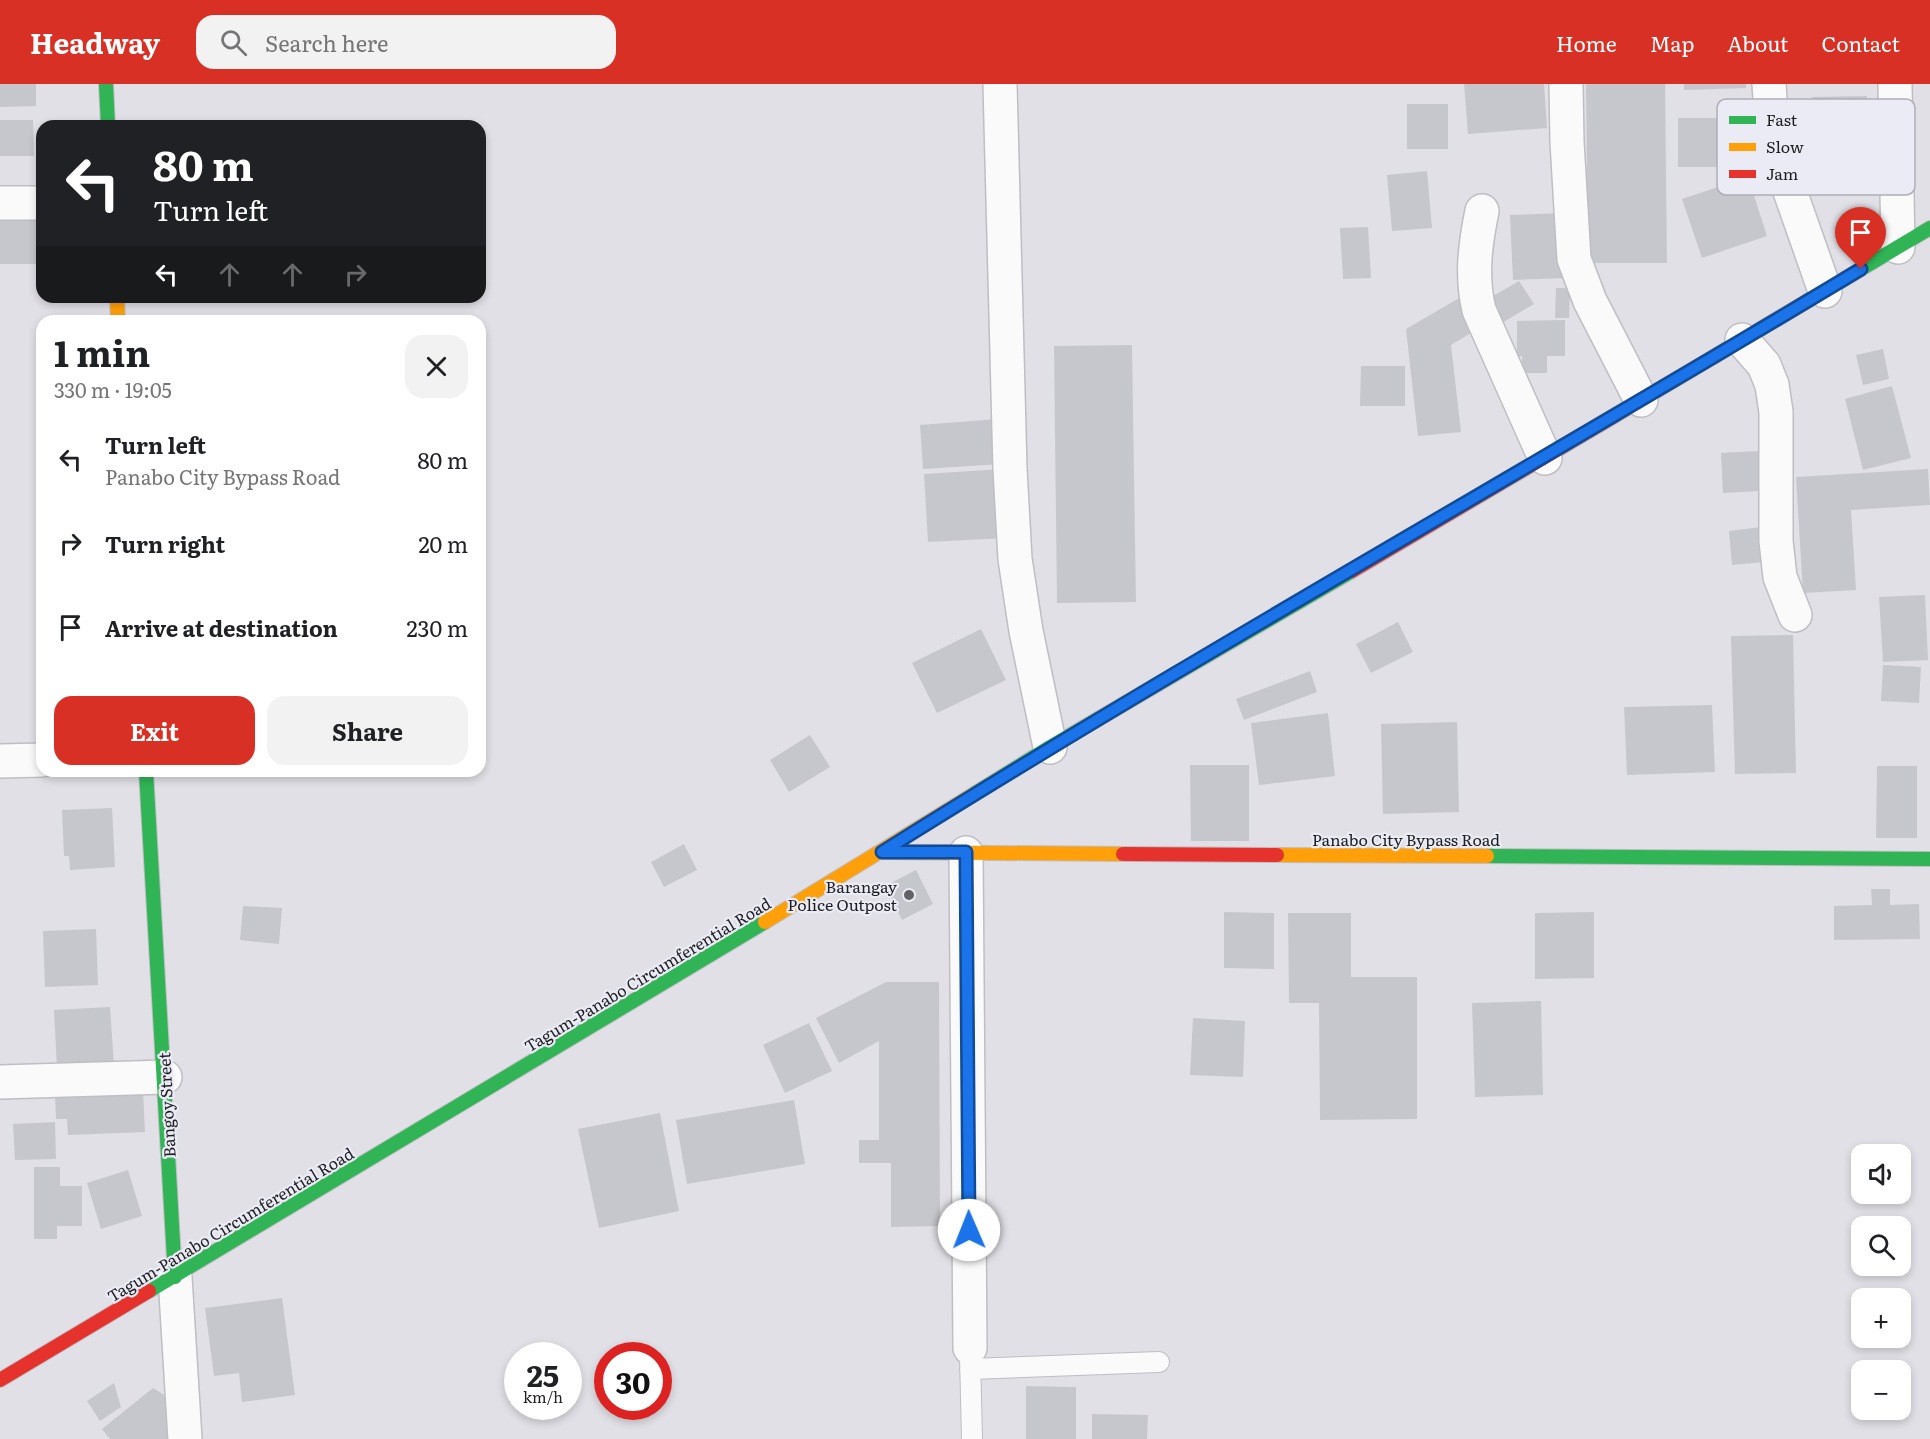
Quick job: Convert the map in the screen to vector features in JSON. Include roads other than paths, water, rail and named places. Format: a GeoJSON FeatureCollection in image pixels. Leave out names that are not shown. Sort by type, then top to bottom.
{"type":"FeatureCollection","features":[{"type":"Feature","properties":{"kind":"main road"},"geometry":{"type":"LineString","coordinates":[[106,84],[108,120]]}},
{"type":"Feature","properties":{"kind":"main road","name":"Tagum-Panabo Circumferential Road"},"geometry":{"type":"LineString","coordinates":[[0,1380],[882,852],[1050,747],[1545,458],[1930,228]]}},
{"type":"Feature","properties":{"kind":"main road","name":"Bangoy Street"},"geometry":{"type":"LineString","coordinates":[[146,777],[175,1277]]}},
{"type":"Feature","properties":{"kind":"main road","name":"Panabo City Bypass Road"},"geometry":{"type":"LineString","coordinates":[[882,852],[1930,859]]}},
{"type":"Feature","properties":{"kind":"street"},"geometry":{"type":"LineString","coordinates":[[1000,84],[1010,469],[1015,559],[1026,631],[1050,747]]}},
{"type":"Feature","properties":{"kind":"street"},"geometry":{"type":"LineString","coordinates":[[1566,84],[1574,259],[1590,301],[1641,400]]}},
{"type":"Feature","properties":{"kind":"street"},"geometry":{"type":"LineString","coordinates":[[1769,84],[1770,99]]}},
{"type":"Feature","properties":{"kind":"street"},"geometry":{"type":"LineString","coordinates":[[1894,84],[1894,99]]}},
{"type":"Feature","properties":{"kind":"street"},"geometry":{"type":"LineString","coordinates":[[1791,195],[1825,291]]}},
{"type":"Feature","properties":{"kind":"street"},"geometry":{"type":"LineString","coordinates":[[1897,195],[1898,247]]}},
{"type":"Feature","properties":{"kind":"street"},"geometry":{"type":"LineString","coordinates":[[0,203],[36,203]]}},
{"type":"Feature","properties":{"kind":"street"},"geometry":{"type":"LineString","coordinates":[[1482,211],[1473,264],[1474,292],[1479,310],[1545,458]]}},
{"type":"Feature","properties":{"kind":"street"},"geometry":{"type":"LineString","coordinates":[[1742,340],[1764,365],[1772,385],[1776,412],[1776,541],[1780,577],[1795,615]]}},
{"type":"Feature","properties":{"kind":"street"},"geometry":{"type":"LineString","coordinates":[[0,762],[36,760]]}},
{"type":"Feature","properties":{"kind":"street"},"geometry":{"type":"LineString","coordinates":[[966,852],[970,1358]]}},
{"type":"Feature","properties":{"kind":"street"},"geometry":{"type":"LineString","coordinates":[[0,1082],[165,1077]]}},
{"type":"Feature","properties":{"kind":"street","name":"Bangoy Street"},"geometry":{"type":"LineString","coordinates":[[175,1277],[185,1439]]}},
{"type":"Feature","properties":{"kind":"lane"},"geometry":{"type":"LineString","coordinates":[[972,1439],[970,1358],[1160,1362]]}},
{"type":"Feature","properties":{"kind":"place","name":"Barangay Police Outpost"},"geometry":{"type":"Point","coordinates":[909,895]}}]}
